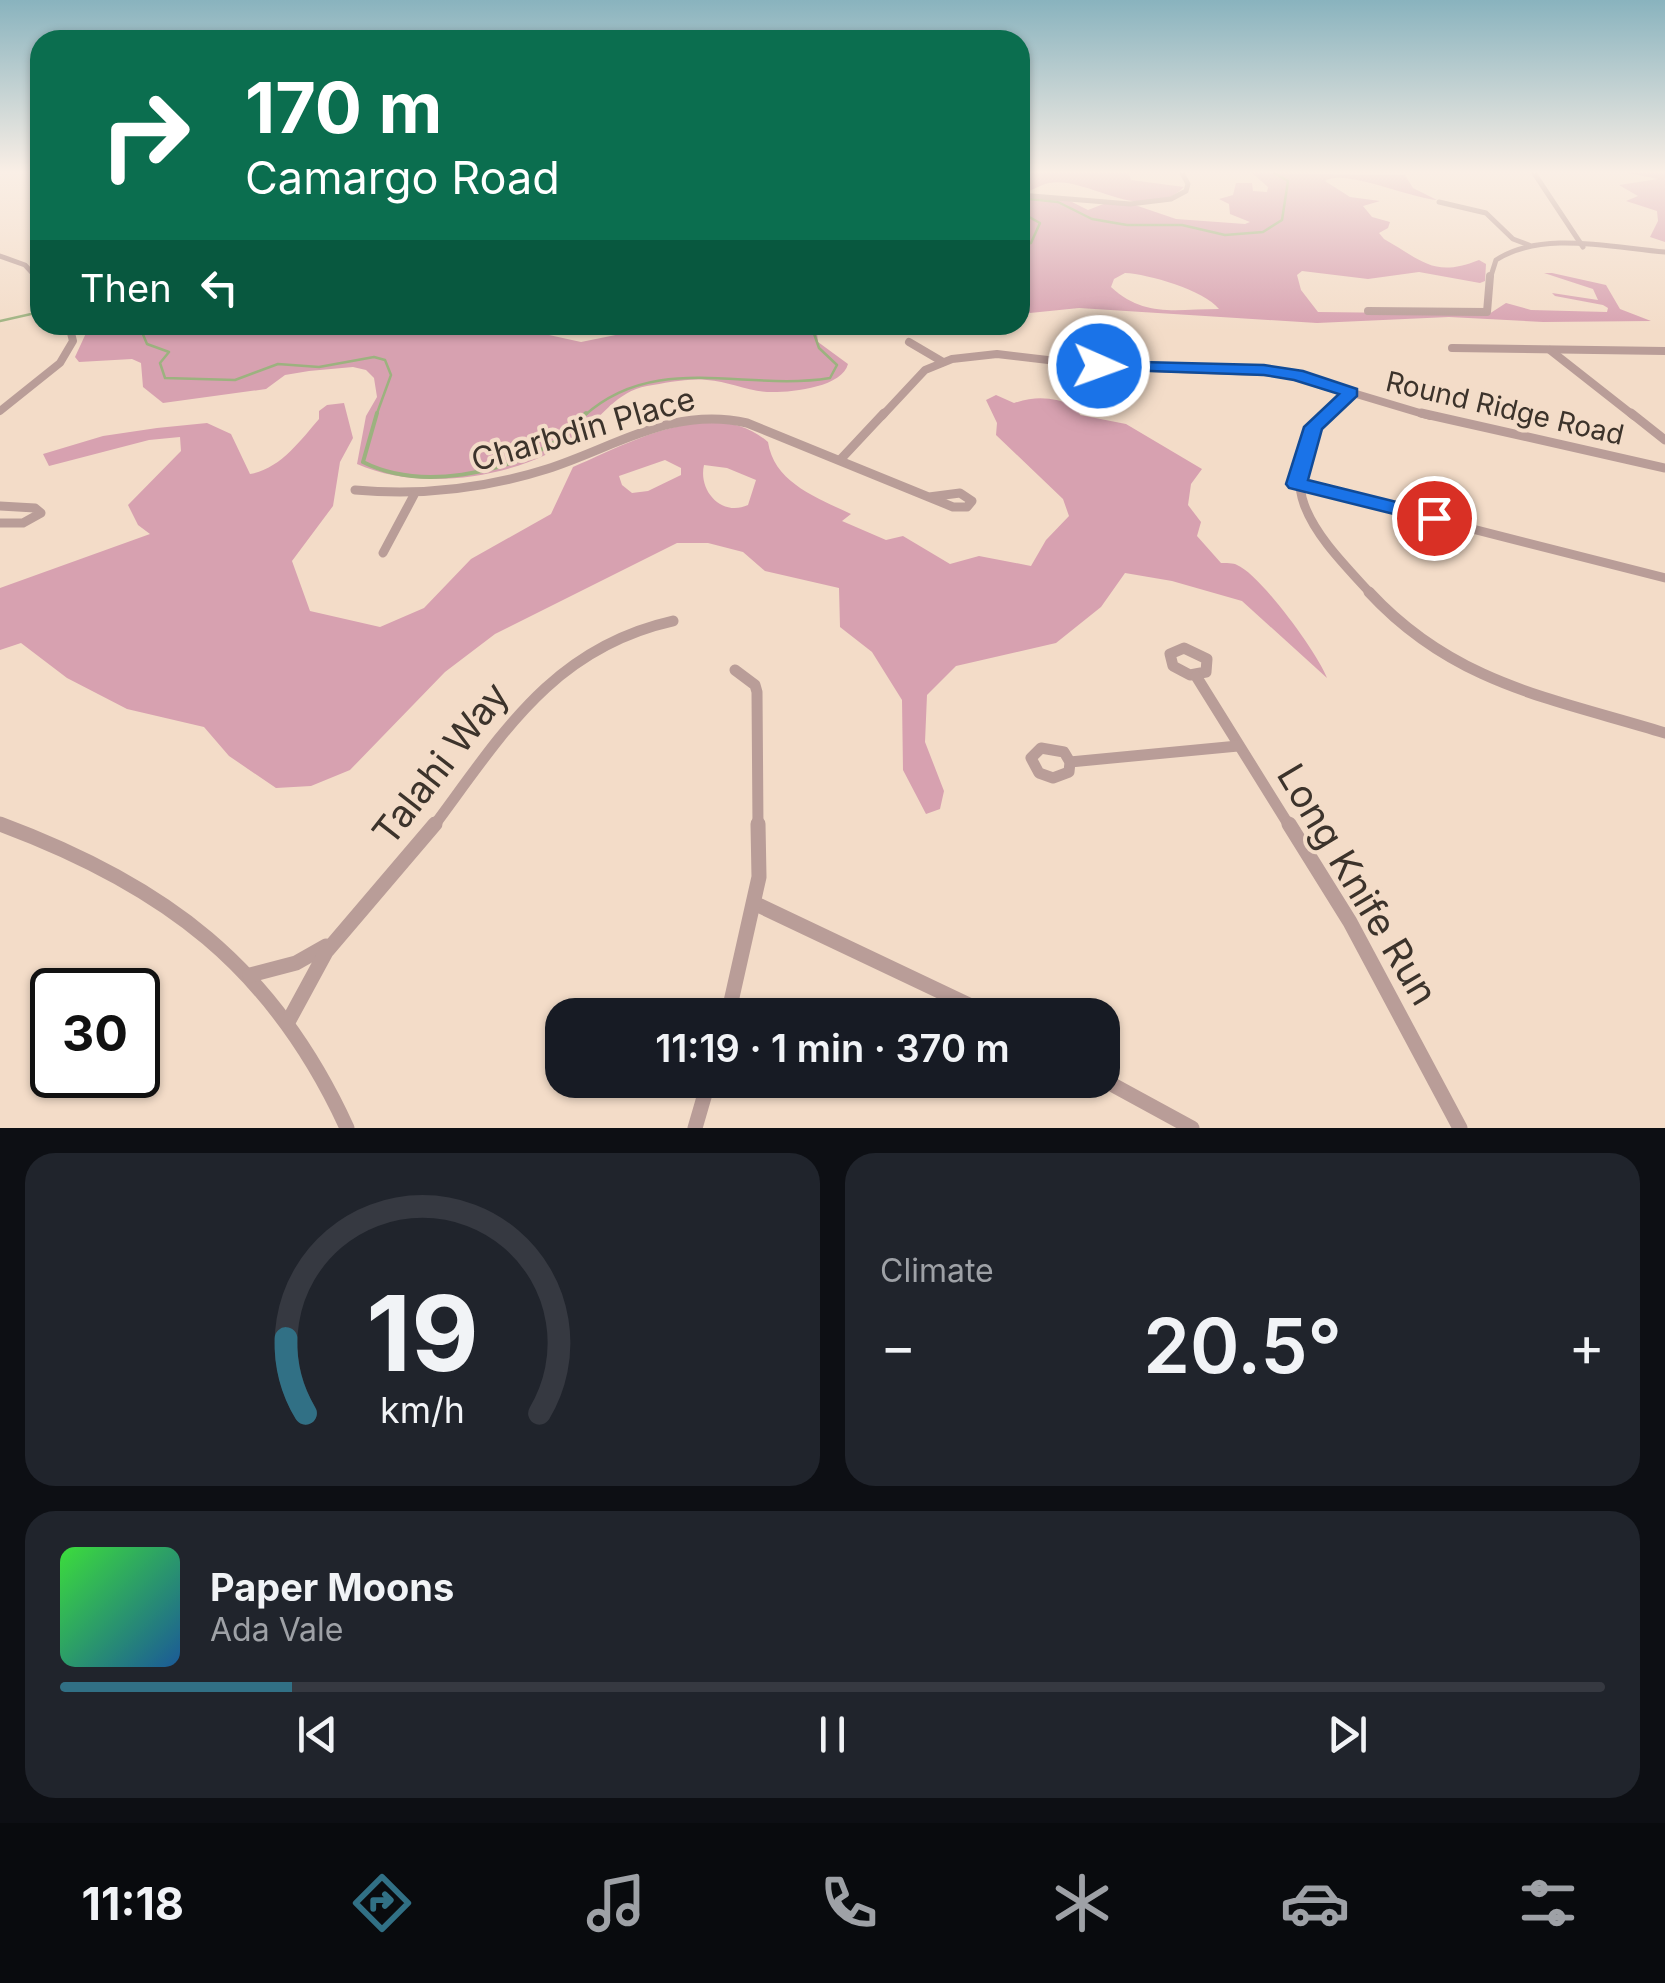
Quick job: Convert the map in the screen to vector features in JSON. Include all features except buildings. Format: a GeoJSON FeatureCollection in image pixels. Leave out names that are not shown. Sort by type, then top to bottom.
{"type":"FeatureCollection","features":[{"type":"Feature","properties":{"kind":"street"},"geometry":{"type":"LineString","coordinates":[[1499,226],[1513,239],[1530,246]]}},
{"type":"Feature","properties":{"kind":"street"},"geometry":{"type":"LineString","coordinates":[[1569,226],[1583,247]]}},
{"type":"Feature","properties":{"kind":"street"},"geometry":{"type":"LineString","coordinates":[[1368,311],[1486,312],[1493,264],[1504,254],[1530,246],[1665,252]]}},
{"type":"Feature","properties":{"kind":"street"},"geometry":{"type":"LineString","coordinates":[[0,256],[30,271]]}},
{"type":"Feature","properties":{"kind":"street"},"geometry":{"type":"LineString","coordinates":[[0,411],[60,364],[74,341],[72,335]]}},
{"type":"Feature","properties":{"kind":"street"},"geometry":{"type":"LineString","coordinates":[[909,342],[942,362]]}},
{"type":"Feature","properties":{"kind":"street"},"geometry":{"type":"LineString","coordinates":[[1452,348],[1665,351]]}},
{"type":"Feature","properties":{"kind":"street"},"geometry":{"type":"LineString","coordinates":[[1549,350],[1665,440]]}},
{"type":"Feature","properties":{"kind":"street","name":"Round Ridge Road"},"geometry":{"type":"LineString","coordinates":[[840,460],[920,374],[942,362],[997,354],[1099,366],[1264,370],[1297,375],[1430,416],[1665,468]]}},
{"type":"Feature","properties":{"kind":"street"},"geometry":{"type":"LineString","coordinates":[[1351,393],[1313,427],[1296,484],[1299,502],[1308,518],[1391,615],[1423,643],[1486,676],[1665,733]]}},
{"type":"Feature","properties":{"kind":"street","name":"Charbdin Place"},"geometry":{"type":"LineString","coordinates":[[356,490],[414,495],[532,474],[642,432],[710,417],[740,420],[929,497]]}},
{"type":"Feature","properties":{"kind":"street"},"geometry":{"type":"LineString","coordinates":[[1296,484],[1665,578]]}},
{"type":"Feature","properties":{"kind":"street"},"geometry":{"type":"LineString","coordinates":[[383,553],[414,495]]}},
{"type":"Feature","properties":{"kind":"street"},"geometry":{"type":"LineString","coordinates":[[0,506],[35,508],[41,513],[23,523],[0,522]]}},
{"type":"Feature","properties":{"kind":"street","name":"Talahi Way"},"geometry":{"type":"LineString","coordinates":[[288,1022],[306,978],[331,943],[419,844],[482,751],[520,707],[575,664],[636,633],[673,621]]}},
{"type":"Feature","properties":{"kind":"street"},"geometry":{"type":"LineString","coordinates":[[732,998],[756,904],[760,836],[758,704],[755,685],[735,670]]}},
{"type":"Feature","properties":{"kind":"street","name":"Long Knife Run"},"geometry":{"type":"LineString","coordinates":[[1196,676],[1350,922],[1460,1128]]}},
{"type":"Feature","properties":{"kind":"street"},"geometry":{"type":"LineString","coordinates":[[1070,762],[1238,746]]}},
{"type":"Feature","properties":{"kind":"street"},"geometry":{"type":"LineString","coordinates":[[0,824],[55,844],[141,889],[250,974],[316,1062],[347,1128]]}},
{"type":"Feature","properties":{"kind":"street"},"geometry":{"type":"LineString","coordinates":[[756,904],[954,998]]}},
{"type":"Feature","properties":{"kind":"street","name":"Talahi Way"},"geometry":{"type":"LineString","coordinates":[[250,974],[296,964],[331,943]]}},
{"type":"Feature","properties":{"kind":"street"},"geometry":{"type":"LineString","coordinates":[[1120,1089],[1192,1128]]}},
{"type":"Feature","properties":{"kind":"street"},"geometry":{"type":"LineString","coordinates":[[695,1128],[704,1098]]}},
{"type":"Feature","properties":{"kind":"shaded area"},"geometry":{"type":"Polygon","coordinates":[[[1030,226],[1389,226],[1379,233],[1384,239],[1429,264],[1451,267],[1479,260],[1486,264],[1485,281],[1419,272],[1368,279],[1302,271],[1297,275],[1301,290],[1318,312],[1489,314],[1506,303],[1531,310],[1607,312],[1603,305],[1555,296],[1552,293],[1598,300],[1593,289],[1544,273],[1552,273],[1606,285],[1620,309],[1651,321],[1543,322],[1449,317],[1317,323],[1079,308],[1030,313],[1030,226]],[[1125,273],[1114,279],[1111,287],[1149,308],[1219,309],[1189,290],[1125,273]]]}},
{"type":"Feature","properties":{"kind":"shaded area"},"geometry":{"type":"Polygon","coordinates":[[[1656,226],[1665,226],[1665,242],[1650,237],[1656,226]]]}},
{"type":"Feature","properties":{"kind":"shaded area"},"geometry":{"type":"Polygon","coordinates":[[[85,335],[549,335],[581,342],[616,335],[817,335],[818,342],[848,364],[836,379],[825,384],[788,391],[759,391],[699,380],[636,389],[610,406],[580,434],[531,461],[472,476],[441,479],[383,473],[357,464],[366,416],[377,397],[374,378],[366,370],[353,367],[309,371],[285,375],[266,389],[163,403],[143,387],[141,363],[132,359],[79,362],[75,357],[85,335]]]}},
{"type":"Feature","properties":{"kind":"shaded area"},"geometry":{"type":"Polygon","coordinates":[[[996,395],[1014,403],[1039,398],[1068,403],[1077,406],[1080,415],[1126,424],[1202,469],[1191,484],[1188,505],[1201,522],[1197,536],[1221,563],[1237,565],[1260,583],[1301,634],[1327,678],[1242,601],[1172,581],[1125,573],[1101,607],[1056,643],[956,666],[927,695],[925,742],[944,791],[940,809],[926,814],[903,770],[902,700],[872,652],[840,627],[839,588],[765,571],[743,552],[708,543],[677,543],[495,634],[445,672],[350,770],[311,786],[276,788],[229,756],[204,727],[127,709],[67,678],[21,643],[0,650],[0,588],[150,534],[138,525],[128,505],[181,451],[180,437],[149,440],[49,466],[43,454],[103,436],[207,423],[231,434],[250,474],[289,453],[319,419],[319,411],[327,405],[344,403],[353,438],[340,462],[333,506],[292,561],[310,611],[380,627],[424,608],[471,559],[551,514],[573,467],[645,436],[698,423],[723,423],[747,429],[768,442],[772,456],[788,479],[851,514],[842,521],[886,540],[903,536],[950,564],[979,556],[1031,566],[1046,540],[1069,516],[1063,499],[996,435],[997,423],[986,400],[996,395]],[[665,460],[619,476],[622,485],[632,493],[648,491],[681,475],[681,468],[665,460]],[[704,465],[705,484],[714,499],[729,507],[748,505],[756,480],[727,468],[704,465]]]}},
{"type":"Feature","properties":{"kind":"waterway"},"geometry":{"type":"LineString","coordinates":[[1030,243],[1039,226]]}},
{"type":"Feature","properties":{"kind":"waterway"},"geometry":{"type":"LineString","coordinates":[[1185,226],[1225,235],[1263,232],[1273,226]]}},
{"type":"Feature","properties":{"kind":"waterway"},"geometry":{"type":"LineString","coordinates":[[0,321],[30,314]]}},
{"type":"Feature","properties":{"kind":"waterway"},"geometry":{"type":"LineString","coordinates":[[143,335],[147,344],[169,352],[160,363],[165,378],[235,380],[278,364],[319,367],[374,357],[385,360],[391,375],[377,414]]}},
{"type":"Feature","properties":{"kind":"waterway"},"geometry":{"type":"LineString","coordinates":[[584,416],[612,396],[671,379],[830,378],[837,365],[819,348],[814,335]]}},
{"type":"Feature","properties":{"kind":"waterway"},"geometry":{"type":"LineString","coordinates":[[377,414],[363,462],[410,476],[436,477],[488,470],[537,452],[562,437],[586,413]]}},
{"type":"Feature","properties":{"kind":"route"},"geometry":{"type":"LineString","coordinates":[[1099,366],[1264,370],[1297,375],[1351,393],[1313,427],[1296,484],[1434,518]]}}]}
